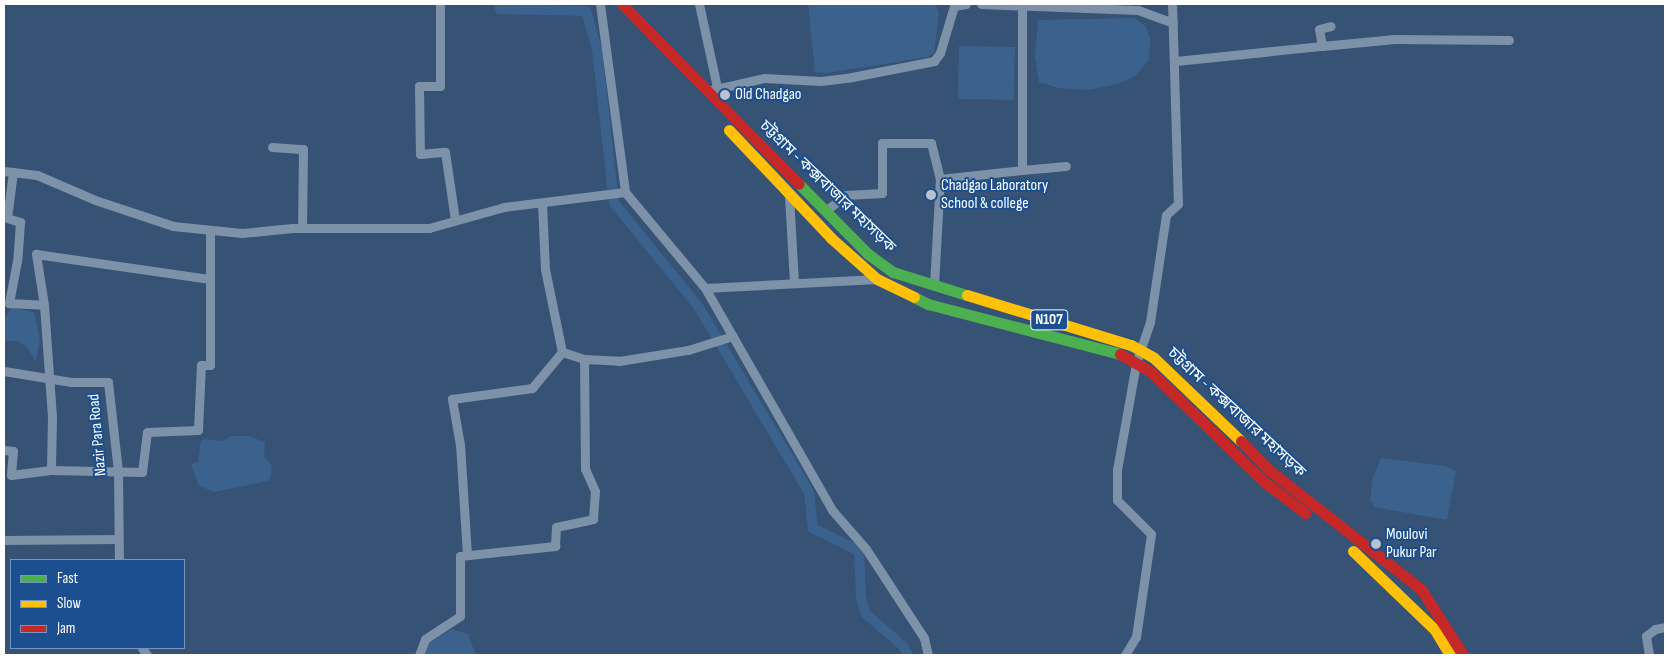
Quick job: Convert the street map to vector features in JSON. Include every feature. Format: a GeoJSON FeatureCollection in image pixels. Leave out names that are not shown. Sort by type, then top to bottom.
{"type":"FeatureCollection","features":[{"type":"Feature","properties":{"kind":"highway","name":"N107"},"geometry":{"type":"LineString","coordinates":[[610,4],[831,238],[877,279],[928,304],[1114,351],[1136,363],[1162,382],[1263,481],[1392,585],[1435,630],[1450,655]]}},
{"type":"Feature","properties":{"kind":"highway","name":"চট্টগ্রাম - কক্সবাজার মহাসড়ক"},"geometry":{"type":"LineString","coordinates":[[622,4],[712,89],[825,211],[868,254],[893,272],[1140,350],[1154,358],[1205,404],[1269,470],[1421,589],[1463,655]]}},
{"type":"Feature","properties":{"kind":"street"},"geometry":{"type":"LineString","coordinates":[[440,4],[440,86],[419,86],[420,154],[445,152],[455,220]]}},
{"type":"Feature","properties":{"kind":"street"},"geometry":{"type":"LineString","coordinates":[[600,4],[625,192],[705,288],[832,510],[866,549],[924,638],[928,655]]}},
{"type":"Feature","properties":{"kind":"street"},"geometry":{"type":"LineString","coordinates":[[699,4],[712,89],[764,78],[828,80],[934,61],[940,53],[954,6],[966,4]]}},
{"type":"Feature","properties":{"kind":"street"},"geometry":{"type":"LineString","coordinates":[[981,4],[1138,10],[1173,23]]}},
{"type":"Feature","properties":{"kind":"street"},"geometry":{"type":"LineString","coordinates":[[1125,655],[1136,638],[1151,534],[1117,500],[1115,489],[1136,363],[1150,322],[1166,216],[1178,204],[1176,61],[1172,4]]}},
{"type":"Feature","properties":{"kind":"street"},"geometry":{"type":"LineString","coordinates":[[1022,7],[1022,170]]}},
{"type":"Feature","properties":{"kind":"street"},"geometry":{"type":"LineString","coordinates":[[1322,46],[1319,29],[1331,26]]}},
{"type":"Feature","properties":{"kind":"street"},"geometry":{"type":"LineString","coordinates":[[1176,61],[1395,39],[1509,40]]}},
{"type":"Feature","properties":{"kind":"street"},"geometry":{"type":"LineString","coordinates":[[825,211],[846,195],[882,193],[882,143],[931,143],[940,179],[934,285]]}},
{"type":"Feature","properties":{"kind":"street"},"geometry":{"type":"LineString","coordinates":[[272,147],[303,150],[302,228]]}},
{"type":"Feature","properties":{"kind":"street"},"geometry":{"type":"LineString","coordinates":[[940,179],[1066,166]]}},
{"type":"Feature","properties":{"kind":"street"},"geometry":{"type":"LineString","coordinates":[[44,305],[9,303],[18,261],[20,222],[6,218],[8,171],[37,175],[94,200],[173,226],[210,232],[242,233],[302,228],[429,228],[504,207],[605,196],[625,192]]}},
{"type":"Feature","properties":{"kind":"street"},"geometry":{"type":"LineString","coordinates":[[789,194],[794,283]]}},
{"type":"Feature","properties":{"kind":"street"},"geometry":{"type":"LineString","coordinates":[[542,203],[545,268],[562,352]]}},
{"type":"Feature","properties":{"kind":"street"},"geometry":{"type":"LineString","coordinates":[[4,450],[13,450],[11,474],[51,470],[142,472],[147,432],[198,430],[201,365],[210,365],[210,232]]}},
{"type":"Feature","properties":{"kind":"street"},"geometry":{"type":"LineString","coordinates":[[51,470],[49,377],[44,305],[36,254],[210,279]]}},
{"type":"Feature","properties":{"kind":"street"},"geometry":{"type":"LineString","coordinates":[[705,288],[877,279]]}},
{"type":"Feature","properties":{"kind":"street"},"geometry":{"type":"LineString","coordinates":[[562,352],[584,359],[619,360],[709,344],[733,336]]}},
{"type":"Feature","properties":{"kind":"street"},"geometry":{"type":"LineString","coordinates":[[466,555],[460,445],[452,399],[532,388],[562,352]]}},
{"type":"Feature","properties":{"kind":"street"},"geometry":{"type":"LineString","coordinates":[[418,655],[425,639],[460,616],[460,556],[555,546],[556,527],[593,519],[595,491],[585,468],[584,359]]}},
{"type":"Feature","properties":{"kind":"street","name":"Nazir Para Road"},"geometry":{"type":"LineString","coordinates":[[4,371],[71,382],[108,382],[118,471],[119,559]]}},
{"type":"Feature","properties":{"kind":"street"},"geometry":{"type":"LineString","coordinates":[[4,540],[118,539]]}},
{"type":"Feature","properties":{"kind":"street"},"geometry":{"type":"LineString","coordinates":[[1649,655],[1646,636],[1656,629],[1665,627]]}},
{"type":"Feature","properties":{"kind":"water"},"geometry":{"type":"Polygon","coordinates":[[[808,4],[936,4],[939,15],[934,52],[928,57],[827,73],[815,72],[808,4]]]}},
{"type":"Feature","properties":{"kind":"water"},"geometry":{"type":"Polygon","coordinates":[[[1135,18],[1146,27],[1150,39],[1149,60],[1136,75],[1118,84],[1089,90],[1058,88],[1039,82],[1035,57],[1038,20],[1135,18]]]}},
{"type":"Feature","properties":{"kind":"water"},"geometry":{"type":"Polygon","coordinates":[[[959,46],[1015,47],[1014,100],[958,99],[959,46]]]}},
{"type":"Feature","properties":{"kind":"water"},"geometry":{"type":"Polygon","coordinates":[[[11,307],[34,312],[40,339],[36,362],[27,347],[18,341],[4,341],[4,321],[11,307]]]}},
{"type":"Feature","properties":{"kind":"water"},"geometry":{"type":"Polygon","coordinates":[[[232,436],[249,436],[265,442],[264,457],[272,465],[271,476],[268,481],[214,492],[199,486],[191,464],[198,462],[201,441],[204,439],[222,441],[232,436]]]}},
{"type":"Feature","properties":{"kind":"water"},"geometry":{"type":"Polygon","coordinates":[[[1381,458],[1445,466],[1456,471],[1447,520],[1374,507],[1370,500],[1373,477],[1381,458]]]}},
{"type":"Feature","properties":{"kind":"water"},"geometry":{"type":"Polygon","coordinates":[[[452,629],[468,634],[476,655],[422,655],[423,646],[452,629]]]}},
{"type":"Feature","properties":{"kind":"waterway"},"geometry":{"type":"LineString","coordinates":[[499,4],[500,9],[586,11],[597,49],[614,203],[698,306],[809,492],[813,528],[859,551],[861,597],[866,614],[903,646],[908,655]]}},
{"type":"Feature","properties":{"kind":"traffic: fast"},"geometry":{"type":"LineString","coordinates":[[799,184],[868,254],[893,272],[967,295]]}},
{"type":"Feature","properties":{"kind":"traffic: fast"},"geometry":{"type":"LineString","coordinates":[[914,297],[928,304],[1120,354]]}},
{"type":"Feature","properties":{"kind":"traffic: slow"},"geometry":{"type":"LineString","coordinates":[[729,130],[831,238],[877,279],[914,297]]}},
{"type":"Feature","properties":{"kind":"traffic: slow"},"geometry":{"type":"LineString","coordinates":[[967,295],[1131,345],[1154,358],[1241,441]]}},
{"type":"Feature","properties":{"kind":"traffic: slow"},"geometry":{"type":"LineString","coordinates":[[1353,551],[1435,630],[1450,655]]}},
{"type":"Feature","properties":{"kind":"traffic: jam"},"geometry":{"type":"LineString","coordinates":[[622,4],[799,184]]}},
{"type":"Feature","properties":{"kind":"traffic: jam"},"geometry":{"type":"LineString","coordinates":[[1120,354],[1150,371],[1263,481],[1305,513]]}},
{"type":"Feature","properties":{"kind":"traffic: jam"},"geometry":{"type":"LineString","coordinates":[[1241,441],[1269,470],[1421,589],[1463,655]]}},
{"type":"Feature","properties":{"kind":"place","name":"Old Chadgao"},"geometry":{"type":"Point","coordinates":[725,95]}},
{"type":"Feature","properties":{"kind":"place","name":"Chadgao Laboratory School & college"},"geometry":{"type":"Point","coordinates":[931,195]}},
{"type":"Feature","properties":{"kind":"place","name":"Moulovi Pukur Par"},"geometry":{"type":"Point","coordinates":[1376,544]}}]}
